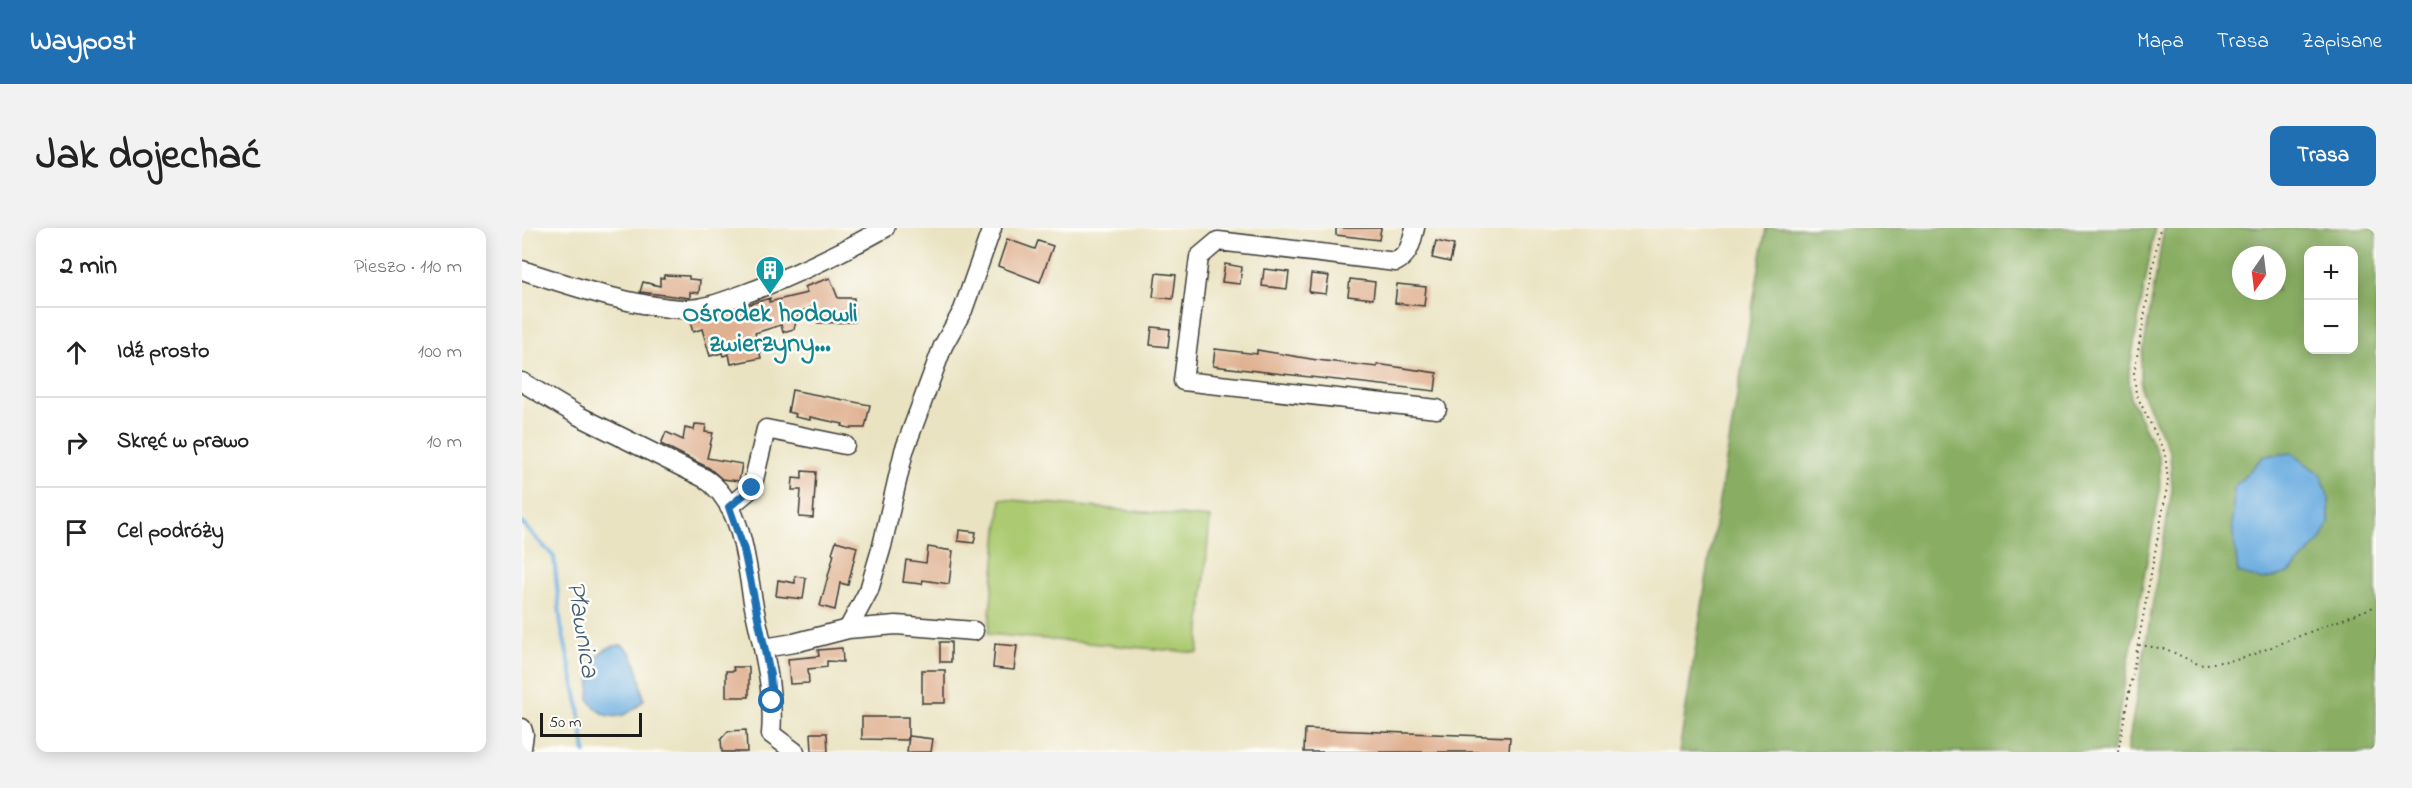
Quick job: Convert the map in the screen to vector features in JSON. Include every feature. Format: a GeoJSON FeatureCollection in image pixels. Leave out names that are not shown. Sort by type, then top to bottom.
{"type":"FeatureCollection","features":[{"type":"Feature","properties":{"kind":"street"},"geometry":{"type":"LineString","coordinates":[[522,270],[646,304],[684,309],[698,308],[793,276],[885,228]]}},
{"type":"Feature","properties":{"kind":"street"},"geometry":{"type":"LineString","coordinates":[[848,629],[869,590],[882,546],[904,451],[943,346],[963,310],[992,228]]}},
{"type":"Feature","properties":{"kind":"street"},"geometry":{"type":"LineString","coordinates":[[1415,228],[1409,251],[1404,258],[1396,262],[1218,241],[1199,257],[1183,381],[1437,409]]}},
{"type":"Feature","properties":{"kind":"street"},"geometry":{"type":"LineString","coordinates":[[522,382],[579,416],[704,478],[717,489],[729,507],[744,550],[772,701],[770,743],[795,752]]}},
{"type":"Feature","properties":{"kind":"street"},"geometry":{"type":"LineString","coordinates":[[729,507],[752,488],[766,429],[845,445]]}},
{"type":"Feature","properties":{"kind":"street"},"geometry":{"type":"LineString","coordinates":[[764,648],[848,629],[896,626],[974,631]]}},
{"type":"Feature","properties":{"kind":"street"},"geometry":{"type":"LineString","coordinates":[[522,728],[524,734],[522,748]]}},
{"type":"Feature","properties":{"kind":"path"},"geometry":{"type":"LineString","coordinates":[[2118,752],[2168,482],[2165,453],[2136,394],[2134,373],[2160,228]]}},
{"type":"Feature","properties":{"kind":"path"},"geometry":{"type":"LineString","coordinates":[[2139,645],[2166,649],[2200,665],[2241,659],[2376,606]]}},
{"type":"Feature","properties":{"kind":"green space"},"geometry":{"type":"Polygon","coordinates":[[[1766,228],[2155,228],[2129,372],[2130,397],[2159,457],[2160,491],[2112,752],[1679,752],[1716,518],[1766,228]]]}},
{"type":"Feature","properties":{"kind":"green space"},"geometry":{"type":"Polygon","coordinates":[[[2164,228],[2376,228],[2376,752],[2127,752],[2172,490],[2170,452],[2141,391],[2141,363],[2164,228]]]}},
{"type":"Feature","properties":{"kind":"green space"},"geometry":{"type":"Polygon","coordinates":[[[1001,499],[1210,518],[1198,653],[988,634],[1001,499]]]}},
{"type":"Feature","properties":{"kind":"water"},"geometry":{"type":"Polygon","coordinates":[[[2292,453],[2321,475],[2329,499],[2329,524],[2321,540],[2289,573],[2263,580],[2238,573],[2232,524],[2234,487],[2264,456],[2292,453]]]}},
{"type":"Feature","properties":{"kind":"water"},"geometry":{"type":"Polygon","coordinates":[[[622,645],[628,649],[635,662],[644,700],[630,712],[609,716],[596,708],[589,700],[591,672],[603,651],[622,645]]]}},
{"type":"Feature","properties":{"kind":"building"},"geometry":{"type":"Polygon","coordinates":[[[1336,228],[1381,228],[1379,240],[1336,235],[1336,228]]]}},
{"type":"Feature","properties":{"kind":"building"},"geometry":{"type":"Polygon","coordinates":[[[1007,239],[1035,249],[1038,241],[1053,246],[1040,282],[998,266],[1007,239]]]}},
{"type":"Feature","properties":{"kind":"building"},"geometry":{"type":"Polygon","coordinates":[[[1436,241],[1454,245],[1450,262],[1432,258],[1436,241]]]}},
{"type":"Feature","properties":{"kind":"building"},"geometry":{"type":"Polygon","coordinates":[[[1225,264],[1242,267],[1240,284],[1222,282],[1225,264]]]}},
{"type":"Feature","properties":{"kind":"building"},"geometry":{"type":"Polygon","coordinates":[[[1264,269],[1289,272],[1287,289],[1262,286],[1264,269]]]}},
{"type":"Feature","properties":{"kind":"building"},"geometry":{"type":"Polygon","coordinates":[[[1156,273],[1176,275],[1173,299],[1153,297],[1156,273]]]}},
{"type":"Feature","properties":{"kind":"building"},"geometry":{"type":"Polygon","coordinates":[[[1311,274],[1329,276],[1326,294],[1309,292],[1311,274]]]}},
{"type":"Feature","properties":{"kind":"building"},"geometry":{"type":"Polygon","coordinates":[[[664,275],[689,276],[689,279],[700,280],[699,293],[690,292],[690,298],[640,292],[643,282],[660,286],[660,278],[664,278],[664,275]]]}},
{"type":"Feature","properties":{"kind":"building"},"geometry":{"type":"Polygon","coordinates":[[[830,278],[838,298],[854,298],[855,322],[818,323],[817,305],[799,312],[794,329],[783,332],[781,325],[755,333],[761,358],[731,364],[729,354],[710,356],[702,329],[693,332],[690,322],[770,298],[769,302],[807,293],[804,287],[830,278]]]}},
{"type":"Feature","properties":{"kind":"building"},"geometry":{"type":"Polygon","coordinates":[[[1350,279],[1375,282],[1373,299],[1348,296],[1350,279]]]}},
{"type":"Feature","properties":{"kind":"building"},"geometry":{"type":"Polygon","coordinates":[[[1397,284],[1426,287],[1424,306],[1395,303],[1397,284]]]}},
{"type":"Feature","properties":{"kind":"building"},"geometry":{"type":"Polygon","coordinates":[[[1152,327],[1170,329],[1168,347],[1150,345],[1152,327]]]}},
{"type":"Feature","properties":{"kind":"building"},"geometry":{"type":"Polygon","coordinates":[[[1215,349],[1257,354],[1257,350],[1317,360],[1377,367],[1377,364],[1437,373],[1435,391],[1213,366],[1215,349]]]}},
{"type":"Feature","properties":{"kind":"building"},"geometry":{"type":"Polygon","coordinates":[[[792,390],[870,405],[865,428],[849,428],[842,426],[843,424],[810,417],[810,420],[795,417],[796,414],[788,412],[792,390]]]}},
{"type":"Feature","properties":{"kind":"building"},"geometry":{"type":"Polygon","coordinates":[[[695,424],[706,425],[705,432],[713,433],[707,458],[742,464],[739,481],[722,479],[709,468],[661,444],[666,432],[683,440],[685,428],[694,430],[695,424]]]}},
{"type":"Feature","properties":{"kind":"building"},"geometry":{"type":"Polygon","coordinates":[[[802,471],[816,472],[813,518],[799,517],[801,490],[792,490],[793,478],[802,479],[802,471]]]}},
{"type":"Feature","properties":{"kind":"building"},"geometry":{"type":"Polygon","coordinates":[[[959,530],[976,532],[974,543],[958,541],[959,530]]]}},
{"type":"Feature","properties":{"kind":"building"},"geometry":{"type":"Polygon","coordinates":[[[836,541],[857,547],[848,585],[840,583],[835,610],[820,606],[836,541]]]}},
{"type":"Feature","properties":{"kind":"building"},"geometry":{"type":"Polygon","coordinates":[[[928,547],[953,551],[949,584],[923,580],[922,584],[903,582],[906,560],[926,563],[928,547]]]}},
{"type":"Feature","properties":{"kind":"building"},"geometry":{"type":"Polygon","coordinates":[[[795,576],[806,578],[803,599],[776,596],[778,580],[795,583],[795,576]]]}},
{"type":"Feature","properties":{"kind":"building"},"geometry":{"type":"Polygon","coordinates":[[[940,642],[951,642],[951,662],[940,662],[940,642]]]}},
{"type":"Feature","properties":{"kind":"building"},"geometry":{"type":"Polygon","coordinates":[[[995,644],[1017,646],[1014,670],[993,668],[995,644]]]}},
{"type":"Feature","properties":{"kind":"building"},"geometry":{"type":"Polygon","coordinates":[[[842,648],[843,662],[827,661],[827,667],[808,669],[809,683],[790,684],[788,659],[819,656],[818,650],[842,648]]]}},
{"type":"Feature","properties":{"kind":"building"},"geometry":{"type":"Polygon","coordinates":[[[733,667],[749,667],[749,697],[726,697],[726,671],[734,671],[733,667]]]}},
{"type":"Feature","properties":{"kind":"building"},"geometry":{"type":"Polygon","coordinates":[[[922,670],[945,670],[945,703],[922,703],[922,670]]]}},
{"type":"Feature","properties":{"kind":"building"},"geometry":{"type":"Polygon","coordinates":[[[862,717],[908,717],[908,740],[862,739],[862,717]]]}},
{"type":"Feature","properties":{"kind":"building"},"geometry":{"type":"Polygon","coordinates":[[[1305,729],[1510,737],[1509,752],[1304,752],[1305,729]]]}},
{"type":"Feature","properties":{"kind":"building"},"geometry":{"type":"Polygon","coordinates":[[[746,730],[747,752],[722,752],[721,739],[728,731],[746,730]]]}},
{"type":"Feature","properties":{"kind":"building"},"geometry":{"type":"Polygon","coordinates":[[[811,733],[827,733],[828,752],[812,752],[811,733]]]}},
{"type":"Feature","properties":{"kind":"building"},"geometry":{"type":"Polygon","coordinates":[[[909,736],[933,739],[931,752],[907,752],[909,736]]]}},
{"type":"Feature","properties":{"kind":"waterway","name":"Pławnica"},"geometry":{"type":"LineString","coordinates":[[522,523],[554,557],[561,625],[579,708],[585,752]]}},
{"type":"Feature","properties":{"kind":"place","name":"Ośrodek hodowli zwierzyny..."},"geometry":{"type":"Point","coordinates":[770,296]}},
{"type":"Feature","properties":{"kind":"route"},"geometry":{"type":"LineString","coordinates":[[752,488],[729,507],[744,550],[754,609],[770,675],[772,701]]}}]}
